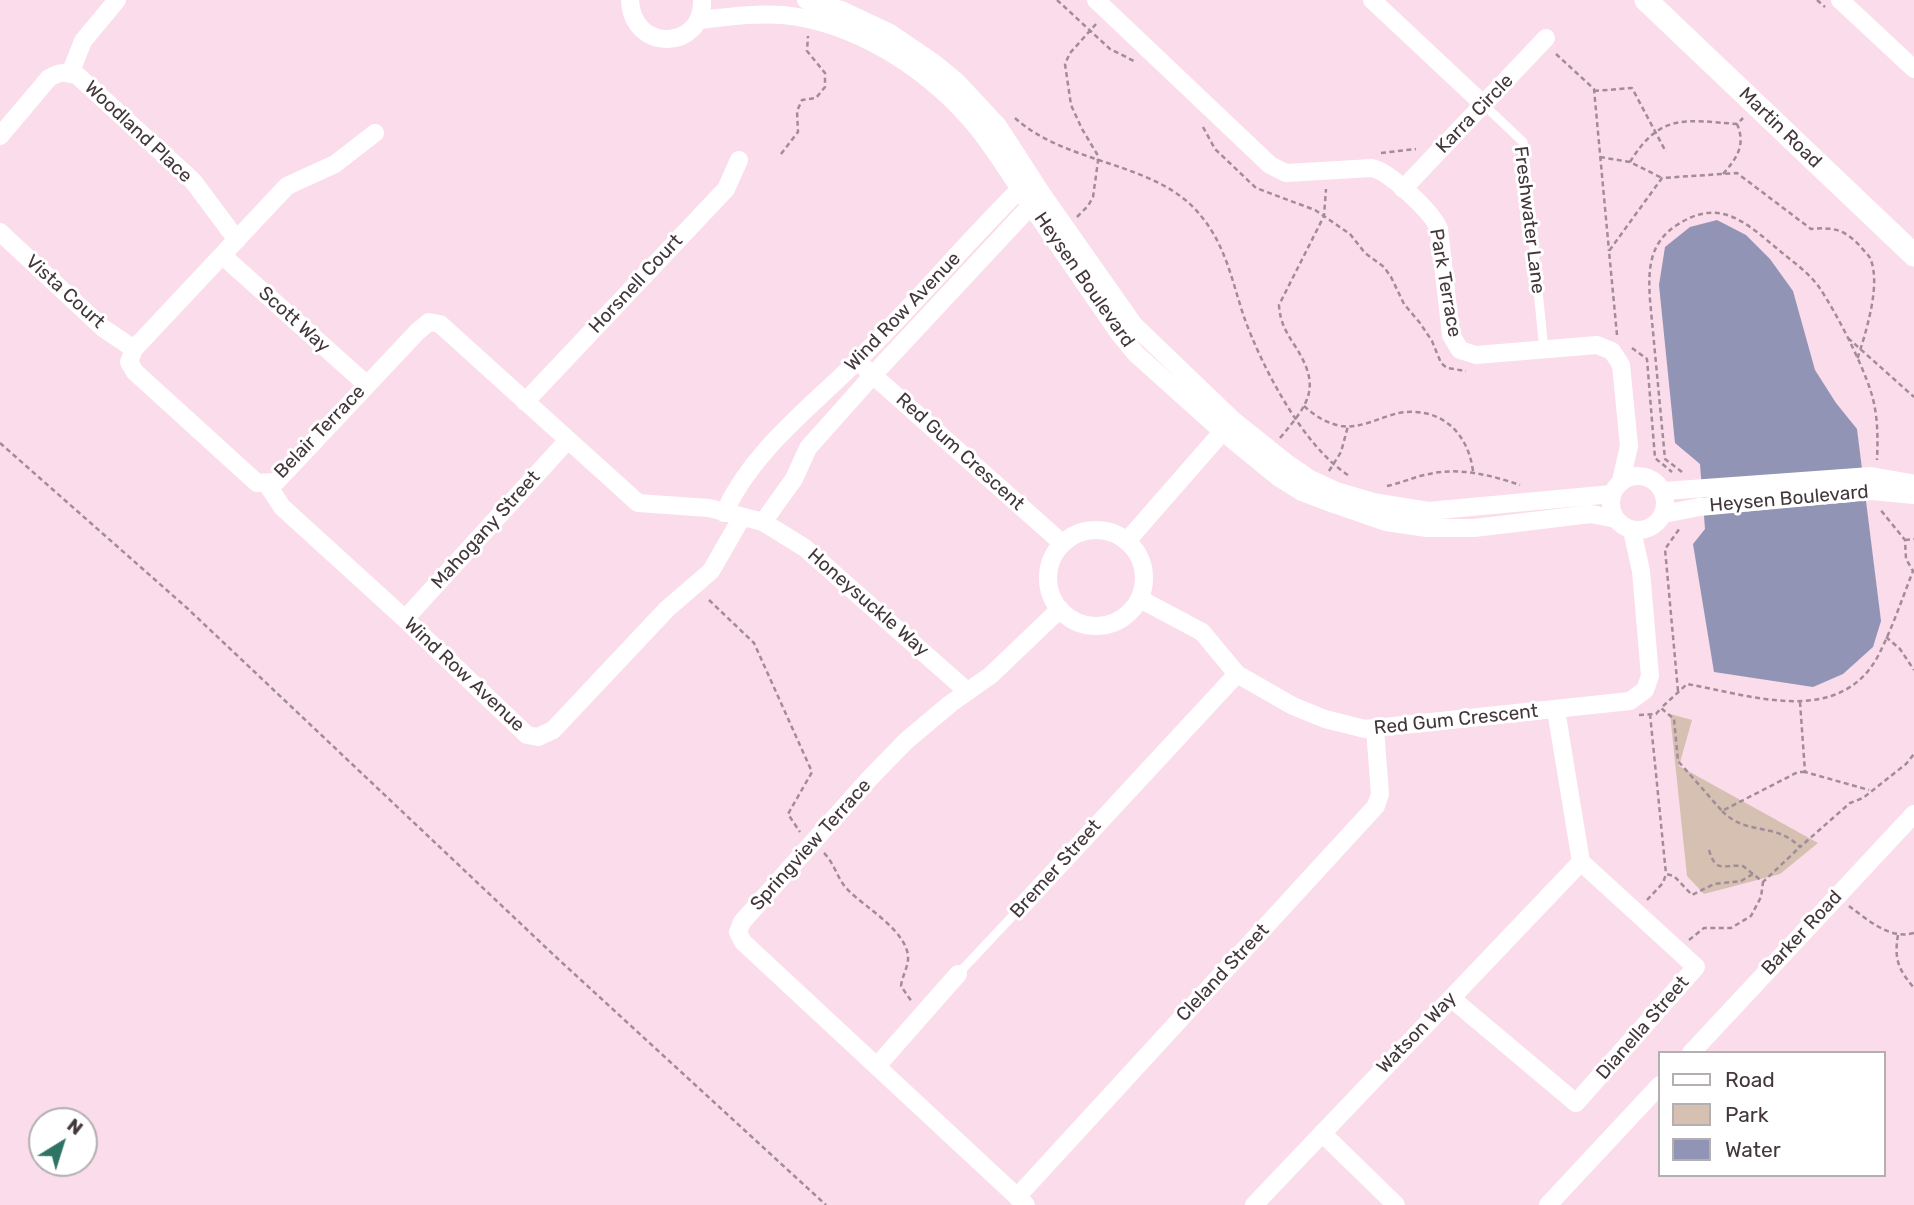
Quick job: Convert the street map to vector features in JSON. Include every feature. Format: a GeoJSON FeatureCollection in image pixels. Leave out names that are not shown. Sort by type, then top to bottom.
{"type":"FeatureCollection","features":[{"type":"Feature","properties":{"kind":"street"},"geometry":{"type":"LineString","coordinates":[[70,74],[83,41],[117,0]]}},
{"type":"Feature","properties":{"kind":"street"},"geometry":{"type":"LineString","coordinates":[[630,0],[631,14],[637,25],[646,33],[669,40],[681,37],[691,30],[698,20],[702,0]]}},
{"type":"Feature","properties":{"kind":"street","name":"Heysen Boulevard"},"geometry":{"type":"LineString","coordinates":[[806,0],[862,19],[890,33],[934,63],[986,112],[1026,183],[1127,343],[1228,426],[1310,479],[1336,491],[1373,502],[1428,511],[1617,488]]}},
{"type":"Feature","properties":{"kind":"street","name":"Park Terrace"},"geometry":{"type":"LineString","coordinates":[[1096,0],[1270,165],[1286,173],[1364,167],[1378,169],[1403,189],[1433,219],[1439,229],[1451,335],[1460,350],[1476,355],[1597,345],[1612,351],[1621,365],[1629,446]]}},
{"type":"Feature","properties":{"kind":"street"},"geometry":{"type":"LineString","coordinates":[[1371,0],[1484,105]]}},
{"type":"Feature","properties":{"kind":"street","name":"Martin Road"},"geometry":{"type":"LineString","coordinates":[[1646,0],[1914,255]]}},
{"type":"Feature","properties":{"kind":"street"},"geometry":{"type":"LineString","coordinates":[[1840,0],[1914,69]]}},
{"type":"Feature","properties":{"kind":"street","name":"Heysen Boulevard"},"geometry":{"type":"LineString","coordinates":[[698,20],[739,14],[784,16],[830,26],[881,48],[920,73],[961,110],[1026,183]]}},
{"type":"Feature","properties":{"kind":"street","name":"Karra Circle"},"geometry":{"type":"LineString","coordinates":[[1403,189],[1484,105],[1550,45]]}},
{"type":"Feature","properties":{"kind":"street","name":"Woodland Place"},"geometry":{"type":"LineString","coordinates":[[0,136],[49,78],[59,72],[78,76],[193,181],[237,240]]}},
{"type":"Feature","properties":{"kind":"street"},"geometry":{"type":"LineString","coordinates":[[134,349],[287,186],[335,164],[375,133]]}},
{"type":"Feature","properties":{"kind":"street","name":"Horsnell Court"},"geometry":{"type":"LineString","coordinates":[[525,402],[726,189],[739,160]]}},
{"type":"Feature","properties":{"kind":"street","name":"Wind Row Avenue"},"geometry":{"type":"LineString","coordinates":[[724,513],[729,501],[760,457],[858,361],[1026,183]]}},
{"type":"Feature","properties":{"kind":"street","name":"Heysen Boulevard"},"geometry":{"type":"LineString","coordinates":[[1037,200],[1064,226],[1134,325],[1278,477],[1302,492],[1387,522],[1427,528],[1474,528],[1591,514],[1616,519]]}},
{"type":"Feature","properties":{"kind":"street","name":"Wind Row Avenue"},"geometry":{"type":"LineString","coordinates":[[763,522],[794,479],[808,448],[1037,200]]}},
{"type":"Feature","properties":{"kind":"street","name":"Vista Court"},"geometry":{"type":"LineString","coordinates":[[0,232],[103,328],[134,349]]}},
{"type":"Feature","properties":{"kind":"street","name":"Scott Way"},"geometry":{"type":"LineString","coordinates":[[223,256],[366,384]]}},
{"type":"Feature","properties":{"kind":"street","name":"Belair Terrace"},"geometry":{"type":"LineString","coordinates":[[134,349],[129,362],[135,372],[257,483],[267,484],[276,482],[366,384],[429,321],[440,324],[638,503],[709,508],[763,522]]}},
{"type":"Feature","properties":{"kind":"street","name":"Red Gum Crescent"},"geometry":{"type":"LineString","coordinates":[[858,361],[1062,543]]}},
{"type":"Feature","properties":{"kind":"street"},"geometry":{"type":"LineString","coordinates":[[1127,541],[1228,426]]}},
{"type":"Feature","properties":{"kind":"street","name":"Mahogany Street"},"geometry":{"type":"LineString","coordinates":[[405,619],[567,441]]}},
{"type":"Feature","properties":{"kind":"street"},"geometry":{"type":"LineString","coordinates":[[1629,446],[1646,476]]}},
{"type":"Feature","properties":{"kind":"street"},"geometry":{"type":"LineString","coordinates":[[1617,488],[1637,475],[1653,479],[1664,491],[1664,514],[1655,525],[1641,529],[1616,519],[1612,511],[1617,488],[1629,446]]}},
{"type":"Feature","properties":{"kind":"street","name":"Heysen Boulevard"},"geometry":{"type":"LineString","coordinates":[[1664,491],[1685,482],[1914,484]]}},
{"type":"Feature","properties":{"kind":"street","name":"Wind Row Avenue"},"geometry":{"type":"LineString","coordinates":[[267,484],[282,507],[527,735],[538,737],[553,730],[667,609],[711,571],[742,517]]}},
{"type":"Feature","properties":{"kind":"street","name":"Heysen Boulevard"},"geometry":{"type":"LineString","coordinates":[[1664,514],[1874,484],[1914,495]]}},
{"type":"Feature","properties":{"kind":"street","name":"Honeysuckle Way"},"geometry":{"type":"LineString","coordinates":[[763,522],[805,548],[967,691]]}},
{"type":"Feature","properties":{"kind":"street","name":"Red Gum Crescent"},"geometry":{"type":"LineString","coordinates":[[1140,599],[1202,632],[1237,674],[1293,706],[1365,729],[1630,701],[1645,690],[1650,676],[1641,571],[1641,529]]}},
{"type":"Feature","properties":{"kind":"street"},"geometry":{"type":"LineString","coordinates":[[1087,530],[1115,533],[1127,541],[1138,553],[1144,568],[1140,599],[1130,612],[1118,621],[1087,625],[1072,619],[1059,609],[1048,583],[1053,555],[1062,543],[1087,530]]}},
{"type":"Feature","properties":{"kind":"street","name":"Springview Terrace"},"geometry":{"type":"LineString","coordinates":[[1022,1201],[743,942],[738,932],[742,922],[869,779],[920,728],[991,675],[1059,609]]}},
{"type":"Feature","properties":{"kind":"street","name":"Bremer Street"},"geometry":{"type":"LineString","coordinates":[[1021,907],[1237,674]]}},
{"type":"Feature","properties":{"kind":"street"},"geometry":{"type":"LineString","coordinates":[[1556,710],[1581,862]]}},
{"type":"Feature","properties":{"kind":"street","name":"Cleland Street"},"geometry":{"type":"LineString","coordinates":[[1022,1201],[1376,806],[1380,794],[1375,729]]}},
{"type":"Feature","properties":{"kind":"street","name":"Barker Road"},"geometry":{"type":"LineString","coordinates":[[1693,1051],[1914,814]]}},
{"type":"Feature","properties":{"kind":"street","name":"Dianella Street"},"geometry":{"type":"LineString","coordinates":[[1451,998],[1576,1103],[1696,967],[1581,862]]}},
{"type":"Feature","properties":{"kind":"street","name":"Watson Way"},"geometry":{"type":"LineString","coordinates":[[1254,1205],[1581,862]]}},
{"type":"Feature","properties":{"kind":"street","name":"Bremer Street"},"geometry":{"type":"LineString","coordinates":[[877,1066],[958,974]]}},
{"type":"Feature","properties":{"kind":"street"},"geometry":{"type":"LineString","coordinates":[[1548,1205],[1658,1087]]}},
{"type":"Feature","properties":{"kind":"street"},"geometry":{"type":"LineString","coordinates":[[1322,1133],[1396,1205]]}},
{"type":"Feature","properties":{"kind":"lane","name":"Freshwater Lane"},"geometry":{"type":"LineString","coordinates":[[1484,105],[1523,142],[1544,350]]}},
{"type":"Feature","properties":{"kind":"lane","name":"Bremer Street"},"geometry":{"type":"LineString","coordinates":[[958,974],[1021,907]]}},
{"type":"Feature","properties":{"kind":"path"},"geometry":{"type":"LineString","coordinates":[[781,153],[798,132],[797,111],[802,100],[816,98],[825,87],[825,73],[807,51],[808,36]]}},
{"type":"Feature","properties":{"kind":"path"},"geometry":{"type":"LineString","coordinates":[[1064,226],[1079,215],[1093,197],[1098,162],[1097,154],[1071,105],[1065,64],[1070,53],[1086,36]]}},
{"type":"Feature","properties":{"kind":"path"},"geometry":{"type":"LineString","coordinates":[[1550,45],[1594,91],[1618,338]]}},
{"type":"Feature","properties":{"kind":"path"},"geometry":{"type":"LineString","coordinates":[[1594,91],[1632,88],[1666,152]]}},
{"type":"Feature","properties":{"kind":"path"},"geometry":{"type":"LineString","coordinates":[[1737,124],[1755,104]]}},
{"type":"Feature","properties":{"kind":"path"},"geometry":{"type":"LineString","coordinates":[[1012,115],[1017,121],[1056,144],[1164,186],[1181,197],[1204,219],[1227,260],[1244,317],[1262,361],[1296,419],[1335,465],[1357,481],[1345,477]]}},
{"type":"Feature","properties":{"kind":"path"},"geometry":{"type":"LineString","coordinates":[[1017,121],[1019,130]]}},
{"type":"Feature","properties":{"kind":"path"},"geometry":{"type":"LineString","coordinates":[[1630,162],[1644,140],[1654,131],[1671,124],[1697,121],[1737,124]]}},
{"type":"Feature","properties":{"kind":"path"},"geometry":{"type":"LineString","coordinates":[[1723,174],[1739,152],[1742,143],[1737,124]]}},
{"type":"Feature","properties":{"kind":"path"},"geometry":{"type":"LineString","coordinates":[[1382,152],[1422,146]]}},
{"type":"Feature","properties":{"kind":"path"},"geometry":{"type":"LineString","coordinates":[[1600,158],[1630,162],[1662,178],[1737,173],[1811,229],[1832,228],[1845,233],[1870,257],[1874,271],[1872,297],[1857,360]]}},
{"type":"Feature","properties":{"kind":"path"},"geometry":{"type":"LineString","coordinates":[[1275,433],[1281,439],[1304,406],[1310,386],[1306,363],[1284,330],[1279,305],[1324,216],[1327,170]]}},
{"type":"Feature","properties":{"kind":"path"},"geometry":{"type":"LineString","coordinates":[[1609,251],[1662,178]]}},
{"type":"Feature","properties":{"kind":"path"},"geometry":{"type":"LineString","coordinates":[[1637,716],[1656,714],[1687,684],[1800,702],[1823,700],[1848,689],[1862,678],[1877,658],[1914,572],[1906,559],[1905,540],[1878,508],[1874,484],[1879,443],[1872,394],[1846,336],[1818,286],[1742,220],[1712,213],[1699,215],[1670,230],[1657,245],[1650,259],[1648,276],[1665,458],[1684,474],[1685,482]]}},
{"type":"Feature","properties":{"kind":"path"},"geometry":{"type":"LineString","coordinates":[[1411,312],[1432,341],[1437,357],[1447,368],[1476,370]]}},
{"type":"Feature","properties":{"kind":"path"},"geometry":{"type":"LineString","coordinates":[[1846,336],[1914,397]]}},
{"type":"Feature","properties":{"kind":"path"},"geometry":{"type":"LineString","coordinates":[[1625,343],[1647,359],[1655,458],[1685,482]]}},
{"type":"Feature","properties":{"kind":"path"},"geometry":{"type":"LineString","coordinates":[[1304,406],[1327,422],[1348,426],[1402,413],[1430,415],[1450,425],[1464,439],[1473,472]]}},
{"type":"Feature","properties":{"kind":"path"},"geometry":{"type":"LineString","coordinates":[[1320,467],[1331,472],[1341,452],[1348,426]]}},
{"type":"Feature","properties":{"kind":"path"},"geometry":{"type":"LineString","coordinates":[[0,443],[187,608],[557,958],[826,1205]]}},
{"type":"Feature","properties":{"kind":"path"},"geometry":{"type":"LineString","coordinates":[[1388,486],[1430,473],[1473,472],[1527,488]]}},
{"type":"Feature","properties":{"kind":"path"},"geometry":{"type":"LineString","coordinates":[[1678,692],[1665,549],[1684,523]]}},
{"type":"Feature","properties":{"kind":"path"},"geometry":{"type":"LineString","coordinates":[[1905,540],[1914,539]]}},
{"type":"Feature","properties":{"kind":"path"},"geometry":{"type":"LineString","coordinates":[[709,600],[754,643],[812,772],[788,814],[801,834]]}},
{"type":"Feature","properties":{"kind":"path"},"geometry":{"type":"LineString","coordinates":[[1886,637],[1900,649],[1914,670]]}},
{"type":"Feature","properties":{"kind":"path"},"geometry":{"type":"LineString","coordinates":[[1800,702],[1805,772]]}},
{"type":"Feature","properties":{"kind":"path"},"geometry":{"type":"LineString","coordinates":[[1661,708],[1674,719],[1678,761],[1722,811],[1737,824],[1785,834],[1800,846]]}},
{"type":"Feature","properties":{"kind":"path"},"geometry":{"type":"LineString","coordinates":[[1644,903],[1663,883],[1666,874],[1650,715]]}},
{"type":"Feature","properties":{"kind":"path"},"geometry":{"type":"LineString","coordinates":[[1704,928],[1731,929],[1751,916],[1761,897],[1763,882],[1850,803],[1863,798],[1906,764],[1914,754]]}},
{"type":"Feature","properties":{"kind":"path"},"geometry":{"type":"LineString","coordinates":[[1722,811],[1798,772],[1870,790]]}},
{"type":"Feature","properties":{"kind":"path"},"geometry":{"type":"LineString","coordinates":[[1709,850],[1714,864],[1720,867],[1743,866],[1763,882]]}},
{"type":"Feature","properties":{"kind":"path"},"geometry":{"type":"LineString","coordinates":[[824,853],[846,889],[881,916],[902,943],[908,958],[901,986],[904,994],[924,1013]]}},
{"type":"Feature","properties":{"kind":"path"},"geometry":{"type":"LineString","coordinates":[[1666,874],[1674,876],[1692,895],[1707,887],[1741,881],[1753,874]]}},
{"type":"Feature","properties":{"kind":"path"},"geometry":{"type":"LineString","coordinates":[[1838,896],[1870,922],[1898,935],[1914,933]]}},
{"type":"Feature","properties":{"kind":"path"},"geometry":{"type":"LineString","coordinates":[[1898,935],[1895,951],[1901,972],[1914,988]]}},
{"type":"Feature","properties":{"kind":"green space"},"geometry":{"type":"Polygon","coordinates":[[[1670,714],[1692,720],[1679,766],[1818,843],[1780,874],[1704,894],[1687,876],[1670,714]]]}},
{"type":"Feature","properties":{"kind":"water"},"geometry":{"type":"Polygon","coordinates":[[[1717,220],[1746,235],[1770,259],[1793,291],[1815,370],[1857,429],[1881,621],[1873,647],[1843,674],[1813,687],[1714,672],[1693,544],[1705,529],[1700,464],[1675,443],[1659,285],[1665,247],[1690,227],[1717,220]]]}}]}
